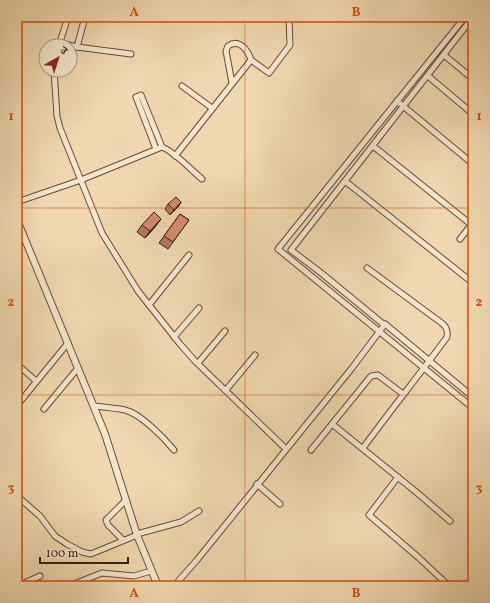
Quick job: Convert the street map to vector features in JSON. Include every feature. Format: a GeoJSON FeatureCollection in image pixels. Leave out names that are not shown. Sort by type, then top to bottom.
{"type":"FeatureCollection","features":[{"type":"Feature","properties":{"kind":"street"},"geometry":{"type":"LineString","coordinates":[[61,38],[68,17]]}},
{"type":"Feature","properties":{"kind":"street"},"geometry":{"type":"LineString","coordinates":[[78,42],[85,17]]}},
{"type":"Feature","properties":{"kind":"street"},"geometry":{"type":"LineString","coordinates":[[232,83],[226,51],[228,46],[234,43],[238,44],[248,51],[251,60],[269,73],[290,45],[289,17]]}},
{"type":"Feature","properties":{"kind":"street"},"geometry":{"type":"LineString","coordinates":[[465,17],[278,249],[473,408]]}},
{"type":"Feature","properties":{"kind":"street"},"geometry":{"type":"LineString","coordinates":[[473,17],[291,250],[385,324],[473,397]]}},
{"type":"Feature","properties":{"kind":"street"},"geometry":{"type":"LineString","coordinates":[[78,46],[131,54]]}},
{"type":"Feature","properties":{"kind":"street"},"geometry":{"type":"LineString","coordinates":[[444,55],[473,79]]}},
{"type":"Feature","properties":{"kind":"street"},"geometry":{"type":"LineString","coordinates":[[175,156],[251,60]]}},
{"type":"Feature","properties":{"kind":"street"},"geometry":{"type":"LineString","coordinates":[[428,76],[473,114]]}},
{"type":"Feature","properties":{"kind":"street"},"geometry":{"type":"LineString","coordinates":[[55,78],[57,116],[60,128],[80,180],[102,233],[138,291],[174,337],[198,363],[286,449]]}},
{"type":"Feature","properties":{"kind":"street"},"geometry":{"type":"LineString","coordinates":[[182,86],[212,108]]}},
{"type":"Feature","properties":{"kind":"street"},"geometry":{"type":"LineString","coordinates":[[141,95],[159,148],[136,97],[141,95]]}},
{"type":"Feature","properties":{"kind":"street"},"geometry":{"type":"LineString","coordinates":[[397,101],[473,164]]}},
{"type":"Feature","properties":{"kind":"street"},"geometry":{"type":"LineString","coordinates":[[372,146],[472,226],[460,239]]}},
{"type":"Feature","properties":{"kind":"street"},"geometry":{"type":"LineString","coordinates":[[17,202],[80,180],[159,148],[166,149],[202,180]]}},
{"type":"Feature","properties":{"kind":"street"},"geometry":{"type":"LineString","coordinates":[[345,181],[473,283]]}},
{"type":"Feature","properties":{"kind":"street"},"geometry":{"type":"LineString","coordinates":[[17,220],[105,434],[137,534],[158,586]]}},
{"type":"Feature","properties":{"kind":"street"},"geometry":{"type":"LineString","coordinates":[[149,305],[189,255]]}},
{"type":"Feature","properties":{"kind":"street"},"geometry":{"type":"LineString","coordinates":[[363,448],[403,394],[430,361],[447,337],[448,330],[367,268]]}},
{"type":"Feature","properties":{"kind":"street"},"geometry":{"type":"LineString","coordinates":[[174,337],[199,308]]}},
{"type":"Feature","properties":{"kind":"street"},"geometry":{"type":"LineString","coordinates":[[174,586],[352,368],[385,324]]}},
{"type":"Feature","properties":{"kind":"street"},"geometry":{"type":"LineString","coordinates":[[198,363],[224,331]]}},
{"type":"Feature","properties":{"kind":"street"},"geometry":{"type":"LineString","coordinates":[[19,403],[68,343]]}},
{"type":"Feature","properties":{"kind":"street"},"geometry":{"type":"LineString","coordinates":[[226,390],[255,354]]}},
{"type":"Feature","properties":{"kind":"street"},"geometry":{"type":"LineString","coordinates":[[17,364],[36,381]]}},
{"type":"Feature","properties":{"kind":"street"},"geometry":{"type":"LineString","coordinates":[[44,409],[78,368]]}},
{"type":"Feature","properties":{"kind":"street"},"geometry":{"type":"LineString","coordinates":[[311,450],[371,376],[378,375],[403,394]]}},
{"type":"Feature","properties":{"kind":"street"},"geometry":{"type":"LineString","coordinates":[[94,406],[126,410],[132,413],[160,435],[174,450]]}},
{"type":"Feature","properties":{"kind":"street"},"geometry":{"type":"LineString","coordinates":[[332,424],[450,521]]}},
{"type":"Feature","properties":{"kind":"street"},"geometry":{"type":"LineString","coordinates":[[398,477],[369,515],[418,556],[449,586]]}},
{"type":"Feature","properties":{"kind":"street"},"geometry":{"type":"LineString","coordinates":[[257,484],[280,504]]}},
{"type":"Feature","properties":{"kind":"street"},"geometry":{"type":"LineString","coordinates":[[18,499],[40,516],[55,536],[82,552],[91,554],[137,534],[181,522],[199,511]]}},
{"type":"Feature","properties":{"kind":"street"},"geometry":{"type":"LineString","coordinates":[[123,540],[108,525],[106,520],[126,500]]}},
{"type":"Feature","properties":{"kind":"street"},"geometry":{"type":"LineString","coordinates":[[69,586],[102,573],[134,576],[151,571]]}},
{"type":"Feature","properties":{"kind":"street"},"geometry":{"type":"LineString","coordinates":[[18,586],[40,576]]}},
{"type":"Feature","properties":{"kind":"building"},"geometry":{"type":"Polygon","coordinates":[[[176,197],[181,202],[174,210],[168,204],[176,197]]]}},
{"type":"Feature","properties":{"kind":"building"},"geometry":{"type":"Polygon","coordinates":[[[154,212],[161,219],[150,231],[142,225],[154,212]]]}},
{"type":"Feature","properties":{"kind":"building"},"geometry":{"type":"Polygon","coordinates":[[[180,214],[189,220],[173,242],[164,236],[180,214]]]}}]}
